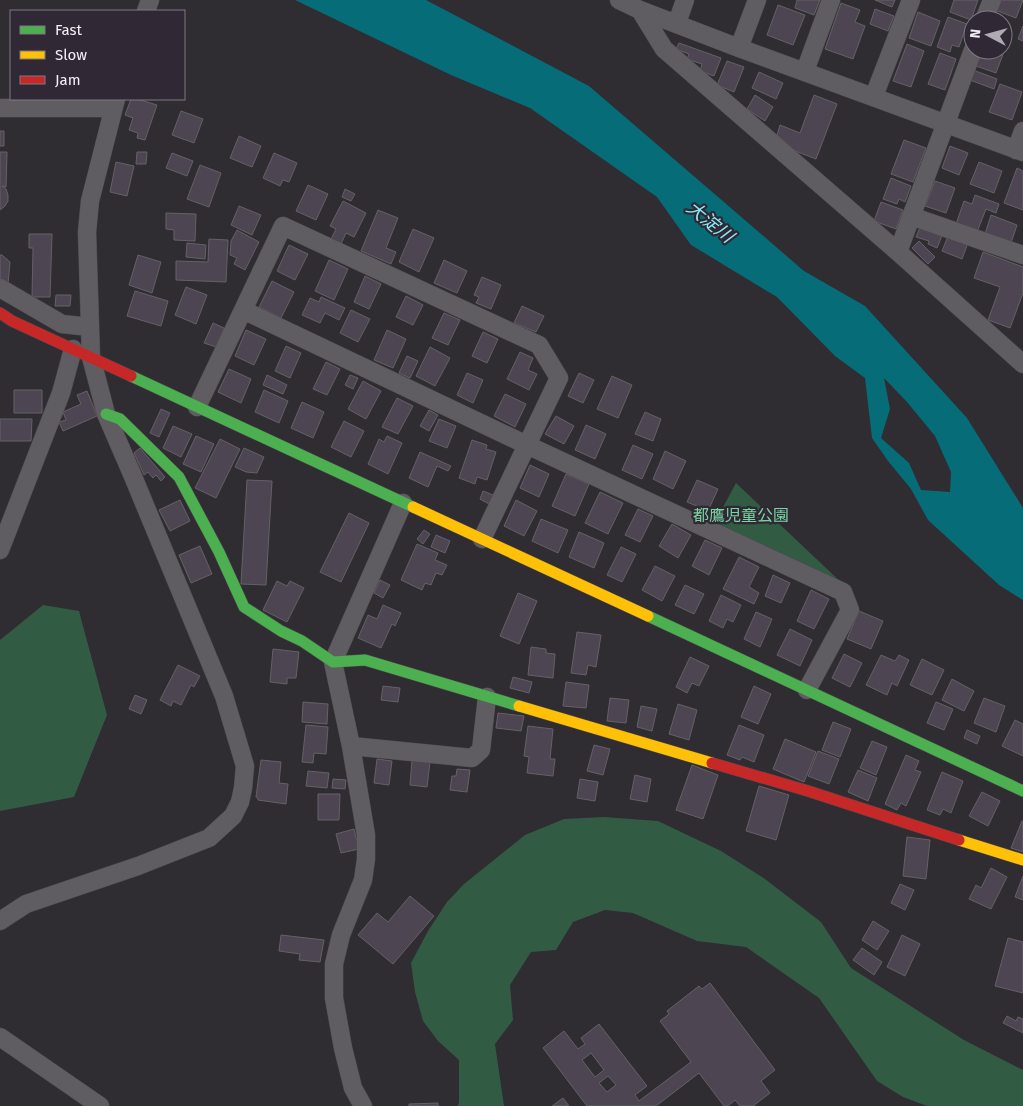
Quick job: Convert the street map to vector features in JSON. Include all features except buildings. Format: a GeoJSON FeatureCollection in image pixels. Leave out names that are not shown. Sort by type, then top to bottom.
{"type":"FeatureCollection","features":[{"type":"Feature","properties":{"kind":"street"},"geometry":{"type":"LineString","coordinates":[[619,0],[739,48],[1020,151],[1023,131]]}},
{"type":"Feature","properties":{"kind":"street"},"geometry":{"type":"LineString","coordinates":[[677,23],[685,0]]}},
{"type":"Feature","properties":{"kind":"street"},"geometry":{"type":"LineString","coordinates":[[739,48],[757,0]]}},
{"type":"Feature","properties":{"kind":"street"},"geometry":{"type":"LineString","coordinates":[[804,71],[831,0]]}},
{"type":"Feature","properties":{"kind":"street"},"geometry":{"type":"LineString","coordinates":[[874,96],[911,0]]}},
{"type":"Feature","properties":{"kind":"street"},"geometry":{"type":"LineString","coordinates":[[640,10],[664,49],[1022,357]]}},
{"type":"Feature","properties":{"kind":"street"},"geometry":{"type":"LineString","coordinates":[[898,252],[969,60]]}},
{"type":"Feature","properties":{"kind":"street"},"geometry":{"type":"LineString","coordinates":[[0,108],[114,103],[90,201],[87,232],[91,358],[106,414],[224,696],[244,766],[240,802],[233,816],[209,838],[138,866],[26,904],[0,921]]}},
{"type":"Feature","properties":{"kind":"street"},"geometry":{"type":"LineString","coordinates":[[911,216],[1023,256]]}},
{"type":"Feature","properties":{"kind":"street"},"geometry":{"type":"LineString","coordinates":[[197,407],[283,226],[539,345],[559,378],[482,539]]}},
{"type":"Feature","properties":{"kind":"street"},"geometry":{"type":"LineString","coordinates":[[0,288],[62,324],[90,327]]}},
{"type":"Feature","properties":{"kind":"street"},"geometry":{"type":"LineString","coordinates":[[243,310],[527,446],[843,592],[850,610],[807,690]]}},
{"type":"Feature","properties":{"kind":"street"},"geometry":{"type":"LineString","coordinates":[[0,314],[1023,791]]}},
{"type":"Feature","properties":{"kind":"street"},"geometry":{"type":"LineString","coordinates":[[0,550],[61,393],[73,349]]}},
{"type":"Feature","properties":{"kind":"street"},"geometry":{"type":"LineString","coordinates":[[106,414],[120,419],[179,477],[219,552],[244,607],[281,631],[302,641],[333,662],[365,660],[808,791],[1023,860]]}},
{"type":"Feature","properties":{"kind":"street"},"geometry":{"type":"LineString","coordinates":[[363,1106],[353,1088],[343,1048],[334,998],[334,964],[341,935],[363,880],[366,859],[366,834],[351,746],[333,662],[403,503]]}},
{"type":"Feature","properties":{"kind":"street"},"geometry":{"type":"LineString","coordinates":[[351,746],[472,758],[481,750],[487,697]]}},
{"type":"Feature","properties":{"kind":"street"},"geometry":{"type":"LineString","coordinates":[[0,1038],[91,1103]]}},
{"type":"Feature","properties":{"kind":"green space","name":"都鷹児童公園"},"geometry":{"type":"Polygon","coordinates":[[[736,483],[844,585],[714,524],[736,483]]]}},
{"type":"Feature","properties":{"kind":"green space"},"geometry":{"type":"Polygon","coordinates":[[[43,605],[79,611],[107,715],[74,797],[0,811],[0,640],[43,605]]]}},
{"type":"Feature","properties":{"kind":"green space"},"geometry":{"type":"Polygon","coordinates":[[[604,817],[658,821],[721,851],[765,879],[821,922],[851,968],[964,1040],[1023,1070],[1023,1106],[927,1106],[903,1097],[877,1081],[819,998],[746,947],[697,941],[633,913],[605,910],[573,922],[556,950],[531,952],[510,985],[513,1020],[495,1044],[504,1106],[458,1106],[459,1060],[438,1041],[423,1021],[415,992],[411,963],[428,931],[447,902],[464,884],[525,835],[564,819],[604,817]]]}},
{"type":"Feature","properties":{"kind":"water","name":"大淀川"},"geometry":{"type":"Polygon","coordinates":[[[295,0],[426,0],[589,86],[804,271],[865,306],[967,418],[1023,508],[1023,600],[999,585],[928,520],[911,489],[872,438],[865,378],[835,356],[777,297],[691,245],[657,197],[530,108],[451,75],[295,0]],[[884,378],[890,409],[881,438],[909,463],[921,490],[950,492],[951,472],[935,436],[884,378]]]}},
{"type":"Feature","properties":{"kind":"traffic: fast"},"geometry":{"type":"LineString","coordinates":[[131,376],[413,507]]}},
{"type":"Feature","properties":{"kind":"traffic: fast"},"geometry":{"type":"LineString","coordinates":[[106,414],[120,419],[179,477],[219,552],[244,607],[281,631],[302,641],[333,662],[365,660],[519,706]]}},
{"type":"Feature","properties":{"kind":"traffic: fast"},"geometry":{"type":"LineString","coordinates":[[648,616],[1023,791]]}},
{"type":"Feature","properties":{"kind":"traffic: slow"},"geometry":{"type":"LineString","coordinates":[[413,507],[648,616]]}},
{"type":"Feature","properties":{"kind":"traffic: slow"},"geometry":{"type":"LineString","coordinates":[[519,706],[712,763]]}},
{"type":"Feature","properties":{"kind":"traffic: slow"},"geometry":{"type":"LineString","coordinates":[[959,840],[1023,860]]}},
{"type":"Feature","properties":{"kind":"traffic: jam"},"geometry":{"type":"LineString","coordinates":[[0,313],[12,321],[131,376]]}},
{"type":"Feature","properties":{"kind":"traffic: jam"},"geometry":{"type":"LineString","coordinates":[[712,763],[808,791],[959,840]]}}]}
